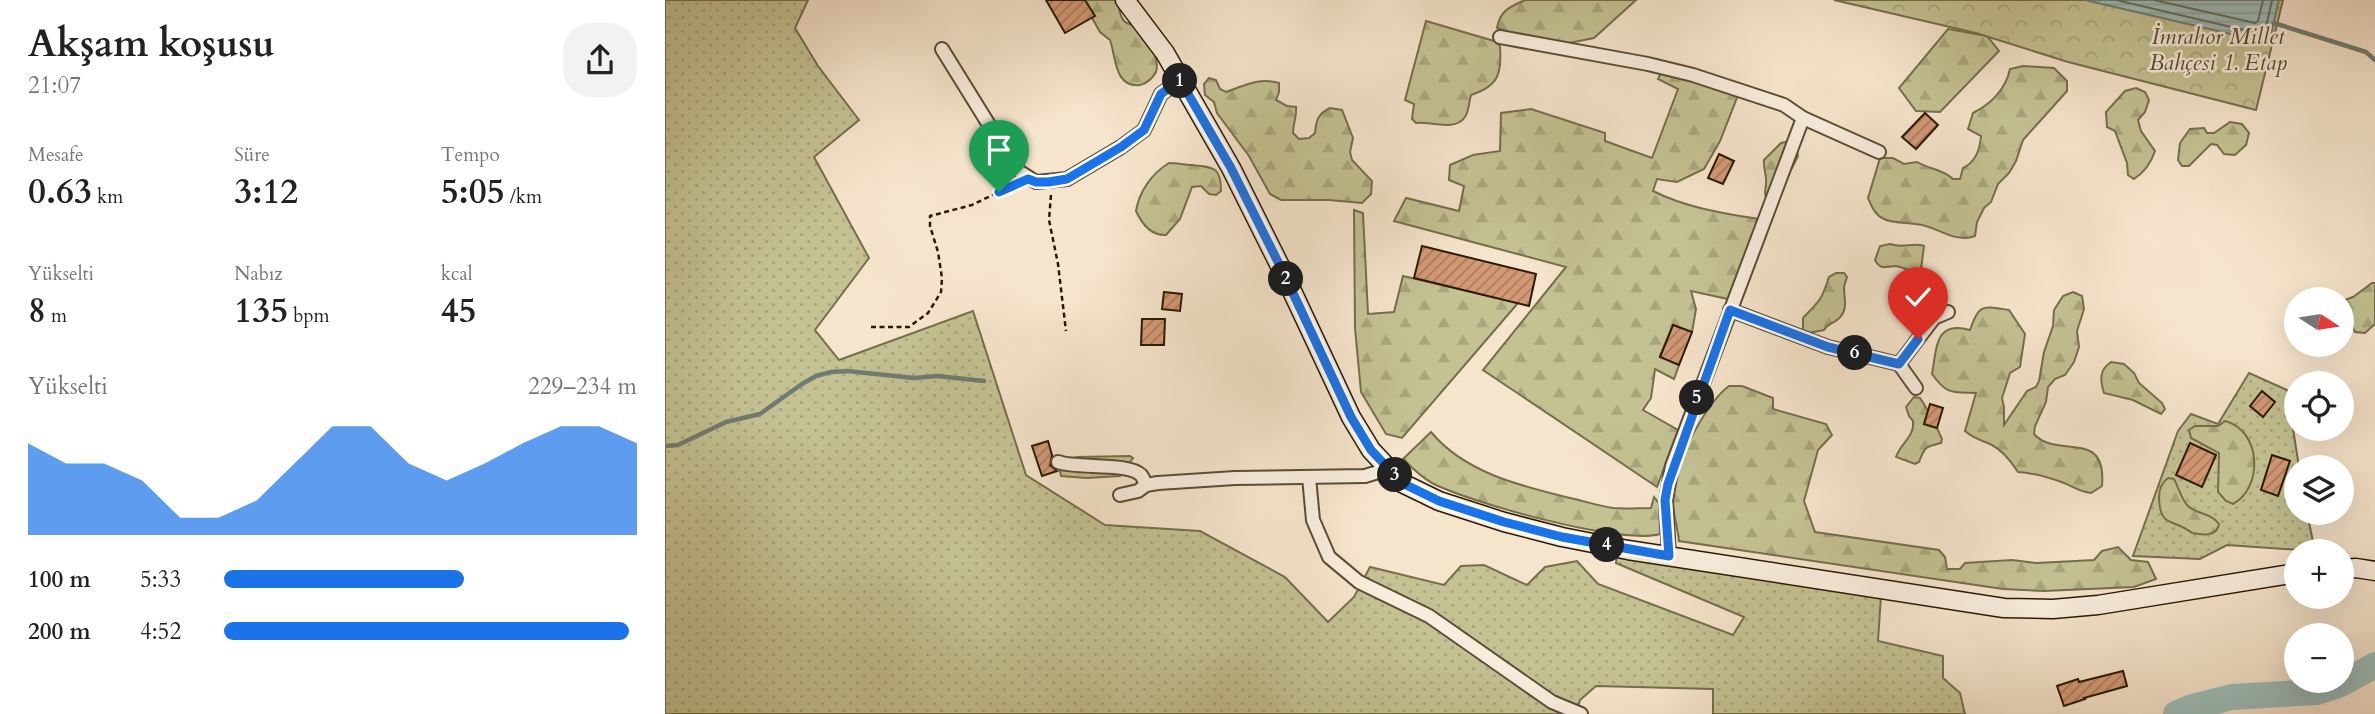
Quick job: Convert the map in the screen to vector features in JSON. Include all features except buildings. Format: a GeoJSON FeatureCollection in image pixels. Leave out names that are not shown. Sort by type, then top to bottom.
{"type":"FeatureCollection","features":[{"type":"Feature","properties":{"kind":"street"},"geometry":{"type":"LineString","coordinates":[[1125,0],[1165,53],[1237,179],[1351,417],[1371,450],[1402,483],[1439,501],[1562,537],[2004,608],[2098,605],[2284,575]]}},
{"type":"Feature","properties":{"kind":"street"},"geometry":{"type":"LineString","coordinates":[[1500,37],[1693,75],[1784,105],[1803,118],[1879,152]]}},
{"type":"Feature","properties":{"kind":"street"},"geometry":{"type":"LineString","coordinates":[[942,49],[1017,170],[1036,182],[1067,179],[1121,147],[1144,130],[1161,94],[1180,80]]}},
{"type":"Feature","properties":{"kind":"street"},"geometry":{"type":"LineString","coordinates":[[1669,556],[1665,500],[1668,484],[1803,118]]}},
{"type":"Feature","properties":{"kind":"street"},"geometry":{"type":"LineString","coordinates":[[1730,310],[1828,347],[1899,364],[1916,388]]}},
{"type":"Feature","properties":{"kind":"street"},"geometry":{"type":"LineString","coordinates":[[1899,364],[1934,318],[1948,312]]}},
{"type":"Feature","properties":{"kind":"street"},"geometry":{"type":"LineString","coordinates":[[1058,462],[1068,466],[1130,470],[1141,475],[1146,485]]}},
{"type":"Feature","properties":{"kind":"street"},"geometry":{"type":"LineString","coordinates":[[1120,495],[1138,491],[1146,485],[1235,478],[1365,476],[1388,469]]}},
{"type":"Feature","properties":{"kind":"street"},"geometry":{"type":"LineString","coordinates":[[1309,477],[1313,520],[1329,557],[1359,582],[1429,616],[1552,702],[1581,714]]}},
{"type":"Feature","properties":{"kind":"street"},"geometry":{"type":"LineString","coordinates":[[2354,568],[2375,571]]}},
{"type":"Feature","properties":{"kind":"path"},"geometry":{"type":"LineString","coordinates":[[871,327],[909,327],[928,313],[941,292],[942,278],[930,216],[972,205],[1028,179]]}},
{"type":"Feature","properties":{"kind":"path"},"geometry":{"type":"LineString","coordinates":[[1055,182],[1050,200],[1049,220],[1058,264],[1066,331]]}},
{"type":"Feature","properties":{"kind":"green space"},"geometry":{"type":"Polygon","coordinates":[[[665,0],[808,0],[795,28],[818,66],[859,120],[814,157],[869,258],[815,330],[839,360],[973,311],[1026,475],[1105,525],[1200,531],[1285,577],[1328,622],[1354,597],[1370,567],[1444,585],[1461,566],[1484,565],[1527,585],[1545,567],[1577,561],[1598,584],[1733,635],[1744,617],[1616,563],[1617,555],[1881,595],[1878,641],[1943,656],[1943,678],[1960,693],[1965,714],[1713,714],[1713,689],[1596,686],[1580,700],[1576,714],[665,714],[665,0]]]}},
{"type":"Feature","properties":{"kind":"green space"},"geometry":{"type":"Polygon","coordinates":[[[1082,0],[1119,0],[1122,19],[1142,32],[1155,54],[1156,72],[1149,80],[1140,85],[1131,85],[1125,81],[1117,70],[1110,40],[1100,32],[1082,0]]]}},
{"type":"Feature","properties":{"kind":"green space"},"geometry":{"type":"Polygon","coordinates":[[[1525,0],[1636,0],[1594,38],[1564,44],[1543,42],[1497,28],[1503,13],[1525,0]]]}},
{"type":"Feature","properties":{"kind":"green space","name":"İmrahor Millet Bahçesi 1. Etap"},"geometry":{"type":"Polygon","coordinates":[[[1834,0],[2283,0],[2256,110],[2068,62],[1976,33],[1834,0]]]}},
{"type":"Feature","properties":{"kind":"green space"},"geometry":{"type":"Polygon","coordinates":[[[1426,21],[1494,41],[1500,46],[1497,77],[1488,87],[1471,95],[1466,115],[1455,124],[1416,123],[1412,119],[1414,104],[1405,100],[1426,21]]]}},
{"type":"Feature","properties":{"kind":"green space"},"geometry":{"type":"Polygon","coordinates":[[[1948,29],[1987,36],[1999,51],[1940,112],[1916,111],[1899,88],[1948,29]]]}},
{"type":"Feature","properties":{"kind":"green space"},"geometry":{"type":"Polygon","coordinates":[[[2023,66],[2054,68],[2067,81],[2067,91],[2023,140],[2016,161],[1998,184],[1991,202],[1984,208],[1977,222],[1975,236],[1955,237],[1922,225],[1893,222],[1878,215],[1868,198],[1880,158],[1893,158],[1904,164],[1917,162],[1953,179],[1960,179],[1963,168],[1974,159],[1980,146],[1981,136],[1968,129],[1973,113],[1997,95],[2010,69],[2023,66]]]}},
{"type":"Feature","properties":{"kind":"green space"},"geometry":{"type":"Polygon","coordinates":[[[1661,73],[1694,80],[1738,95],[1720,141],[1704,169],[1677,182],[1657,179],[1653,191],[1692,206],[1759,219],[1728,299],[1691,291],[1696,309],[1692,332],[1673,325],[1660,356],[1679,365],[1674,379],[1655,369],[1651,398],[1643,410],[1678,430],[1657,487],[1483,370],[1566,267],[1394,221],[1406,198],[1459,211],[1464,186],[1449,180],[1450,165],[1473,155],[1500,151],[1501,113],[1531,109],[1605,133],[1605,141],[1652,158],[1678,89],[1658,79],[1661,73]]]}},
{"type":"Feature","properties":{"kind":"green space"},"geometry":{"type":"Polygon","coordinates":[[[1209,78],[1216,80],[1220,89],[1226,92],[1258,82],[1279,83],[1276,100],[1296,107],[1293,133],[1299,139],[1309,138],[1315,133],[1318,118],[1326,110],[1342,110],[1353,138],[1350,152],[1352,160],[1372,181],[1371,194],[1362,203],[1281,200],[1270,194],[1249,156],[1217,113],[1214,102],[1205,95],[1204,84],[1209,78]]]}},
{"type":"Feature","properties":{"kind":"green space"},"geometry":{"type":"Polygon","coordinates":[[[2136,88],[2145,92],[2149,100],[2145,112],[2138,120],[2141,131],[2155,151],[2147,167],[2134,179],[2128,175],[2127,163],[2115,131],[2107,127],[2106,112],[2125,91],[2136,88]]]}},
{"type":"Feature","properties":{"kind":"green space"},"geometry":{"type":"Polygon","coordinates":[[[2230,122],[2242,124],[2249,133],[2246,145],[2235,155],[2224,154],[2217,145],[2211,144],[2189,166],[2182,166],[2178,160],[2180,143],[2190,129],[2204,128],[2207,133],[2214,133],[2230,122]]]}},
{"type":"Feature","properties":{"kind":"green space"},"geometry":{"type":"Polygon","coordinates":[[[1790,141],[1796,145],[1798,156],[1767,200],[1764,160],[1781,143],[1790,141]]]}},
{"type":"Feature","properties":{"kind":"green space"},"geometry":{"type":"Polygon","coordinates":[[[1169,163],[1215,170],[1220,177],[1221,191],[1216,195],[1209,194],[1201,186],[1192,187],[1180,219],[1166,235],[1161,235],[1148,228],[1136,211],[1147,184],[1169,163]]]}},
{"type":"Feature","properties":{"kind":"green space"},"geometry":{"type":"Polygon","coordinates":[[[1354,210],[1363,213],[1368,314],[1394,312],[1403,276],[1518,303],[1402,438],[1386,434],[1361,392],[1355,328],[1354,210]]]}},
{"type":"Feature","properties":{"kind":"green space"},"geometry":{"type":"Polygon","coordinates":[[[1880,246],[1924,246],[1921,269],[1927,286],[1921,301],[1913,299],[1914,273],[1899,266],[1882,267],[1875,260],[1880,246]]]}},
{"type":"Feature","properties":{"kind":"green space"},"geometry":{"type":"Polygon","coordinates":[[[1844,273],[1847,277],[1843,313],[1824,330],[1808,333],[1803,331],[1803,318],[1820,299],[1829,277],[1844,273]]]}},
{"type":"Feature","properties":{"kind":"green space"},"geometry":{"type":"Polygon","coordinates":[[[2375,283],[2375,324],[2365,333],[2354,330],[2354,296],[2375,283]]]}},
{"type":"Feature","properties":{"kind":"green space"},"geometry":{"type":"Polygon","coordinates":[[[2073,292],[2082,296],[2084,309],[2077,331],[2079,347],[2074,362],[2065,375],[2055,379],[2048,387],[2046,402],[2034,434],[2055,445],[2089,450],[2097,457],[2102,486],[2091,493],[2047,477],[2018,472],[1998,449],[1965,431],[1976,393],[1946,389],[1932,374],[1937,346],[1944,332],[1959,328],[1970,330],[1976,315],[1983,308],[2009,310],[2025,334],[2020,367],[2010,373],[2002,398],[2004,425],[2027,391],[2036,387],[2053,326],[2054,310],[2063,296],[2073,292]]]}},
{"type":"Feature","properties":{"kind":"green space"},"geometry":{"type":"Polygon","coordinates":[[[2111,362],[2124,364],[2134,373],[2139,383],[2162,403],[2165,409],[2161,414],[2133,400],[2104,393],[2101,376],[2104,368],[2111,362]]]}},
{"type":"Feature","properties":{"kind":"green space"},"geometry":{"type":"Polygon","coordinates":[[[2249,373],[2284,389],[2284,441],[2295,441],[2297,455],[2284,455],[2284,525],[2310,525],[2312,539],[2284,539],[2284,549],[2227,545],[2200,559],[2133,556],[2178,431],[2191,414],[2218,424],[2249,373]]]}},
{"type":"Feature","properties":{"kind":"green space"},"geometry":{"type":"Polygon","coordinates":[[[1729,386],[1742,386],[1773,398],[1773,409],[1826,424],[1832,435],[1818,450],[1804,501],[1815,532],[1939,550],[1945,557],[1947,569],[1960,569],[1965,563],[2012,560],[2037,563],[2094,560],[2102,551],[2118,547],[2131,560],[2148,562],[2156,579],[2134,587],[2044,591],[2003,589],[1679,541],[1672,499],[1675,475],[1686,447],[1703,417],[1729,386]]]}},
{"type":"Feature","properties":{"kind":"green space"},"geometry":{"type":"Polygon","coordinates":[[[1914,397],[1920,398],[1928,411],[1924,424],[1937,428],[1942,439],[1941,443],[1926,448],[1919,462],[1915,464],[1896,457],[1912,431],[1913,421],[1906,407],[1914,397]]]}},
{"type":"Feature","properties":{"kind":"green space"},"geometry":{"type":"Polygon","coordinates":[[[2225,421],[2237,426],[2246,435],[2254,460],[2250,485],[2243,496],[2233,504],[2218,492],[2219,453],[2191,438],[2189,430],[2195,426],[2218,426],[2225,421]]]}},
{"type":"Feature","properties":{"kind":"green space"},"geometry":{"type":"Polygon","coordinates":[[[1431,432],[1460,458],[1513,483],[1613,508],[1651,508],[1654,497],[1659,503],[1660,534],[1641,536],[1581,528],[1511,511],[1432,483],[1403,459],[1431,432]]]}},
{"type":"Feature","properties":{"kind":"green space"},"geometry":{"type":"Polygon","coordinates":[[[1133,458],[1120,476],[1061,476],[1060,471],[1070,459],[1133,458]]]}},
{"type":"Feature","properties":{"kind":"green space"},"geometry":{"type":"Polygon","coordinates":[[[2168,478],[2174,479],[2188,506],[2212,517],[2219,524],[2215,531],[2192,533],[2165,519],[2160,508],[2159,495],[2162,484],[2168,478]]]}},
{"type":"Feature","properties":{"kind":"water"},"geometry":{"type":"Polygon","coordinates":[[[2085,0],[2279,0],[2269,43],[2085,0]]]}},
{"type":"Feature","properties":{"kind":"waterway"},"geometry":{"type":"LineString","coordinates":[[2274,23],[2366,52],[2375,60]]}},
{"type":"Feature","properties":{"kind":"waterway"},"geometry":{"type":"LineString","coordinates":[[665,446],[678,445],[726,422],[760,414],[802,384],[831,372],[847,371],[914,378],[937,376],[984,381]]}},
{"type":"Feature","properties":{"kind":"waterway"},"geometry":{"type":"LineString","coordinates":[[2176,714],[2232,697],[2317,692],[2341,684],[2375,665]]}},
{"type":"Feature","properties":{"kind":"route"},"geometry":{"type":"LineString","coordinates":[[999,192],[1028,179],[1036,182],[1067,179],[1121,147],[1144,130],[1161,94],[1180,80],[1231,168],[1351,417],[1371,450],[1402,483],[1439,501],[1504,522],[1628,550],[1669,556],[1665,500],[1672,466],[1730,310],[1828,347],[1899,364],[1918,339]]}}]}
